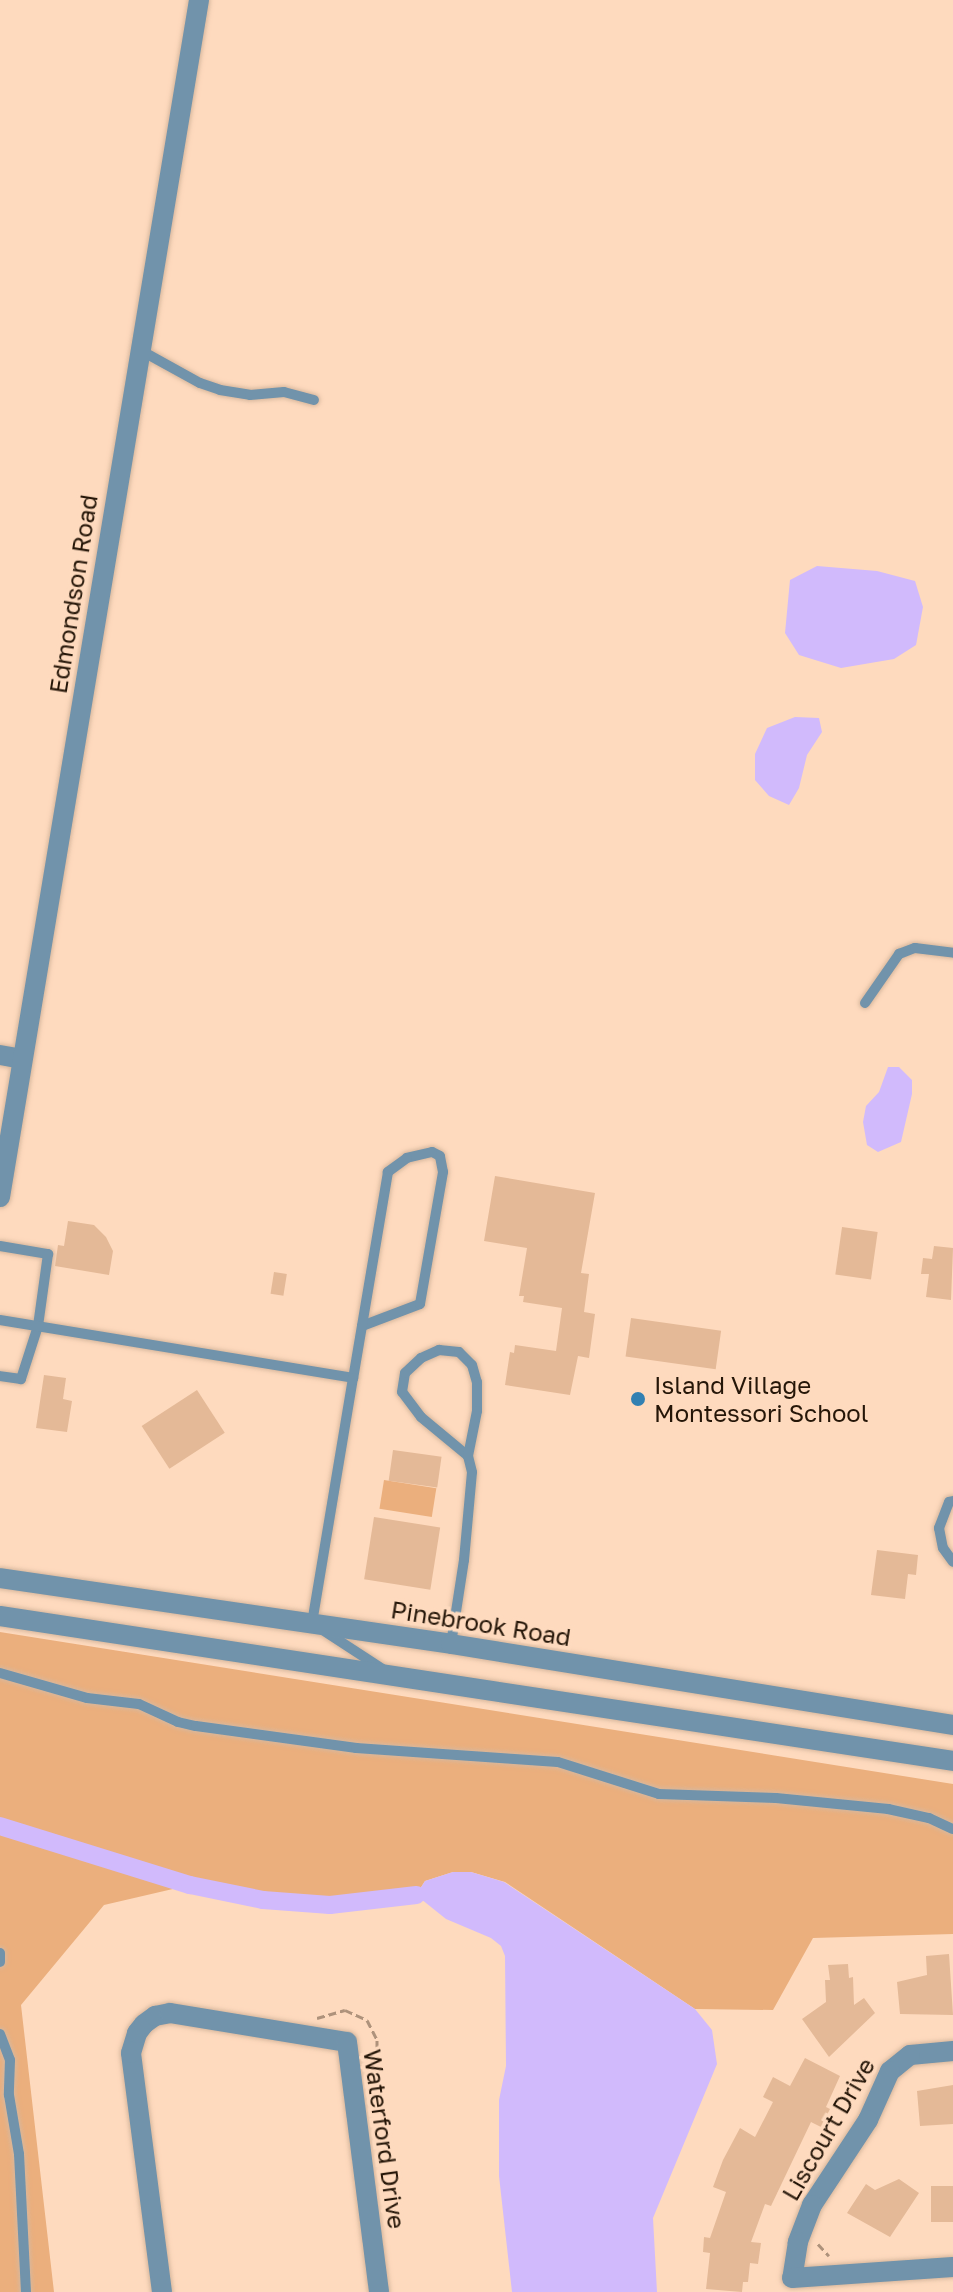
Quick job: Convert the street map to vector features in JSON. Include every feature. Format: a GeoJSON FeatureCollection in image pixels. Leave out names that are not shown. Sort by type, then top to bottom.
{"type":"FeatureCollection","features":[{"type":"Feature","properties":{"kind":"street","name":"Edmondson Road"},"geometry":{"type":"LineString","coordinates":[[0,1197],[199,0]]}},
{"type":"Feature","properties":{"kind":"street"},"geometry":{"type":"LineString","coordinates":[[0,1055],[22,1059]]}},
{"type":"Feature","properties":{"kind":"street","name":"Pinebrook Road"},"geometry":{"type":"LineString","coordinates":[[0,1578],[451,1644],[953,1725]]}},
{"type":"Feature","properties":{"kind":"street"},"geometry":{"type":"LineString","coordinates":[[0,1616],[953,1761]]}},
{"type":"Feature","properties":{"kind":"street","name":"Waterford Drive"},"geometry":{"type":"LineString","coordinates":[[162,2292],[131,2053],[133,2041],[144,2024],[155,2016],[170,2013],[347,2042],[379,2292]]}},
{"type":"Feature","properties":{"kind":"street","name":"Liscourt Drive"},"geometry":{"type":"LineString","coordinates":[[953,2051],[910,2055],[890,2071],[868,2120],[812,2205],[798,2242],[791,2285],[953,2267]]}},
{"type":"Feature","properties":{"kind":"lane"},"geometry":{"type":"LineString","coordinates":[[140,350],[200,383],[220,390],[250,395],[284,392],[314,400]]}},
{"type":"Feature","properties":{"kind":"lane"},"geometry":{"type":"LineString","coordinates":[[865,1003],[899,954],[915,948],[953,953]]}},
{"type":"Feature","properties":{"kind":"lane"},"geometry":{"type":"LineString","coordinates":[[362,1326],[420,1304],[443,1172],[440,1156],[432,1152],[407,1158],[388,1172],[353,1378],[312,1623],[393,1675]]}},
{"type":"Feature","properties":{"kind":"lane"},"geometry":{"type":"LineString","coordinates":[[0,1246],[48,1254],[38,1326],[21,1379],[0,1376]]}},
{"type":"Feature","properties":{"kind":"lane"},"geometry":{"type":"LineString","coordinates":[[0,1320],[353,1378]]}},
{"type":"Feature","properties":{"kind":"lane"},"geometry":{"type":"LineString","coordinates":[[451,1644],[468,1516],[472,1472],[468,1456],[477,1411],[477,1382],[472,1365],[459,1352],[439,1350],[421,1358],[405,1373],[402,1392],[421,1417],[468,1456]]}},
{"type":"Feature","properties":{"kind":"lane"},"geometry":{"type":"LineString","coordinates":[[953,1501],[949,1502],[939,1528],[943,1548],[953,1562]]}},
{"type":"Feature","properties":{"kind":"lane"},"geometry":{"type":"LineString","coordinates":[[0,1673],[87,1698],[139,1704],[178,1722],[196,1726],[356,1748],[558,1762],[659,1794],[776,1798],[888,1809],[929,1818],[953,1829]]}},
{"type":"Feature","properties":{"kind":"lane"},"geometry":{"type":"LineString","coordinates":[[0,1953],[0,1962]]}},
{"type":"Feature","properties":{"kind":"lane"},"geometry":{"type":"LineString","coordinates":[[0,2034],[10,2060],[9,2095],[18,2145],[26,2292]]}},
{"type":"Feature","properties":{"kind":"path"},"geometry":{"type":"LineString","coordinates":[[310,2020],[345,2010],[367,2020],[375,2033],[378,2047],[367,2073]]}},
{"type":"Feature","properties":{"kind":"path"},"geometry":{"type":"LineString","coordinates":[[818,2233],[823,2253],[837,2258]]}},
{"type":"Feature","properties":{"kind":"shaded area"},"geometry":{"type":"Polygon","coordinates":[[[817,566],[877,571],[915,581],[923,607],[916,645],[894,659],[841,668],[799,655],[785,633],[790,580],[817,566]]]}},
{"type":"Feature","properties":{"kind":"shaded area"},"geometry":{"type":"Polygon","coordinates":[[[795,717],[819,718],[822,732],[807,755],[799,788],[789,805],[769,796],[755,780],[755,754],[767,728],[795,717]]]}},
{"type":"Feature","properties":{"kind":"shaded area"},"geometry":{"type":"Polygon","coordinates":[[[888,1067],[899,1067],[912,1080],[912,1094],[901,1142],[878,1152],[867,1145],[863,1122],[866,1106],[879,1092],[888,1067]]]}},
{"type":"Feature","properties":{"kind":"shaded area"},"geometry":{"type":"Polygon","coordinates":[[[384,1480],[436,1488],[432,1517],[379,1509],[384,1480]]]}},
{"type":"Feature","properties":{"kind":"shaded area"},"geometry":{"type":"Polygon","coordinates":[[[0,1632],[953,1784],[953,1934],[813,1938],[773,2010],[695,2009],[505,1882],[471,1872],[453,1872],[425,1881],[416,1895],[330,1905],[263,1900],[190,1885],[104,1905],[21,2005],[54,2292],[0,2292],[0,1632]]]}},
{"type":"Feature","properties":{"kind":"shaded area"},"geometry":{"type":"Polygon","coordinates":[[[453,1872],[471,1872],[504,1882],[695,2009],[712,2030],[717,2064],[653,2218],[657,2292],[512,2292],[499,2176],[499,2100],[506,2066],[505,1956],[501,1946],[491,1938],[446,1919],[416,1895],[425,1881],[453,1872]]]}},
{"type":"Feature","properties":{"kind":"building"},"geometry":{"type":"Polygon","coordinates":[[[495,1176],[595,1193],[581,1273],[589,1274],[584,1312],[595,1314],[589,1358],[578,1356],[570,1395],[505,1385],[510,1352],[514,1353],[515,1345],[556,1351],[562,1308],[523,1302],[524,1296],[519,1296],[527,1248],[484,1241],[495,1176]]]}},
{"type":"Feature","properties":{"kind":"building"},"geometry":{"type":"Polygon","coordinates":[[[68,1221],[94,1225],[106,1237],[113,1251],[109,1275],[55,1266],[58,1245],[64,1246],[68,1221]]]}},
{"type":"Feature","properties":{"kind":"building"},"geometry":{"type":"Polygon","coordinates":[[[842,1227],[878,1232],[871,1280],[835,1275],[842,1227]]]}},
{"type":"Feature","properties":{"kind":"building"},"geometry":{"type":"Polygon","coordinates":[[[934,1246],[953,1248],[951,1300],[926,1297],[929,1274],[921,1274],[923,1258],[932,1259],[934,1246]]]}},
{"type":"Feature","properties":{"kind":"building"},"geometry":{"type":"Polygon","coordinates":[[[274,1272],[287,1274],[283,1296],[271,1294],[274,1272]]]}},
{"type":"Feature","properties":{"kind":"building"},"geometry":{"type":"Polygon","coordinates":[[[631,1318],[721,1331],[716,1369],[626,1357],[631,1318]]]}},
{"type":"Feature","properties":{"kind":"building"},"geometry":{"type":"Polygon","coordinates":[[[44,1375],[66,1378],[63,1399],[72,1401],[67,1432],[36,1428],[44,1375]]]}},
{"type":"Feature","properties":{"kind":"building"},"geometry":{"type":"Polygon","coordinates":[[[197,1390],[225,1433],[169,1469],[142,1426],[197,1390]]]}},
{"type":"Feature","properties":{"kind":"building"},"geometry":{"type":"Polygon","coordinates":[[[393,1450],[442,1457],[437,1488],[389,1481],[393,1450]]]}},
{"type":"Feature","properties":{"kind":"building"},"geometry":{"type":"Polygon","coordinates":[[[374,1517],[440,1527],[430,1590],[364,1579],[374,1517]]]}},
{"type":"Feature","properties":{"kind":"building"},"geometry":{"type":"Polygon","coordinates":[[[877,1550],[918,1555],[916,1575],[908,1574],[905,1599],[871,1595],[877,1550]]]}},
{"type":"Feature","properties":{"kind":"building"},"geometry":{"type":"Polygon","coordinates":[[[949,1954],[953,2015],[900,2014],[897,1982],[927,1975],[926,1956],[949,1954]]]}},
{"type":"Feature","properties":{"kind":"building"},"geometry":{"type":"Polygon","coordinates":[[[848,1964],[849,1978],[853,1977],[854,2005],[864,1998],[875,2013],[829,2057],[802,2019],[826,2002],[825,1980],[830,1980],[828,1965],[848,1964]]]}},
{"type":"Feature","properties":{"kind":"building"},"geometry":{"type":"Polygon","coordinates":[[[805,2058],[840,2076],[826,2107],[830,2109],[821,2127],[811,2122],[771,2206],[765,2204],[751,2242],[761,2243],[758,2264],[750,2263],[748,2282],[743,2282],[742,2292],[706,2289],[710,2253],[703,2252],[704,2237],[710,2238],[726,2192],[713,2187],[723,2160],[740,2128],[755,2137],[773,2102],[763,2097],[773,2077],[790,2086],[805,2058]]]}},
{"type":"Feature","properties":{"kind":"building"},"geometry":{"type":"Polygon","coordinates":[[[953,2085],[953,2124],[920,2126],[917,2091],[953,2085]]]}},
{"type":"Feature","properties":{"kind":"building"},"geometry":{"type":"Polygon","coordinates":[[[899,2179],[919,2193],[890,2237],[847,2213],[866,2184],[875,2190],[899,2179]]]}},
{"type":"Feature","properties":{"kind":"building"},"geometry":{"type":"Polygon","coordinates":[[[931,2186],[953,2186],[953,2222],[931,2222],[931,2186]]]}},
{"type":"Feature","properties":{"kind":"waterway"},"geometry":{"type":"LineString","coordinates":[[0,1826],[190,1885],[263,1900],[330,1905],[416,1895]]}},
{"type":"Feature","properties":{"kind":"place","name":"Island Village Montessori School"},"geometry":{"type":"Point","coordinates":[638,1399]}}]}
